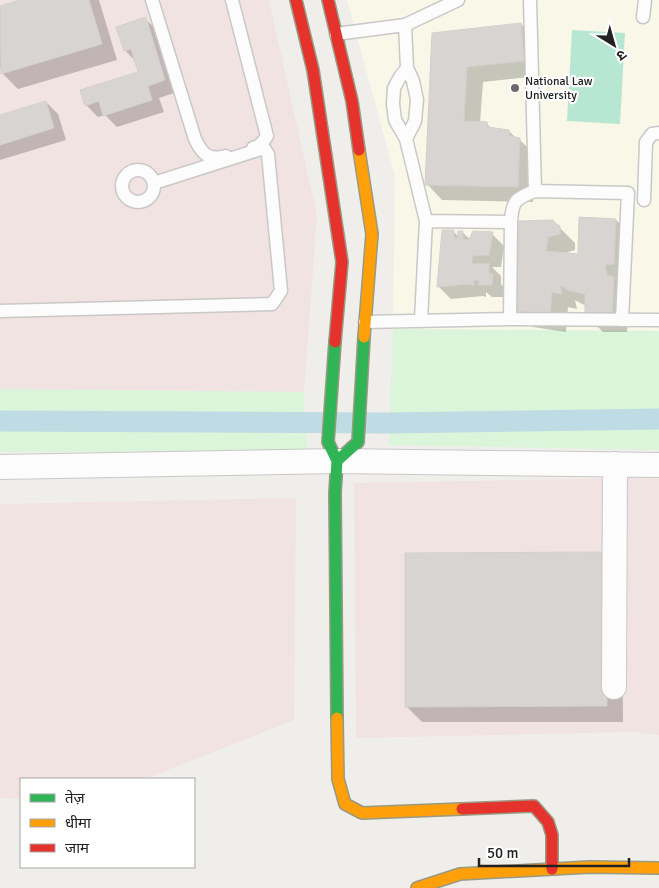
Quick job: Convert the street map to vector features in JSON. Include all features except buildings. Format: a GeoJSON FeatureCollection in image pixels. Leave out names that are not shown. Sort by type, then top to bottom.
{"type":"FeatureCollection","features":[{"type":"Feature","properties":{"kind":"street"},"geometry":{"type":"LineString","coordinates":[[296,0],[313,70],[342,262],[332,397],[336,503],[338,779],[344,804],[362,813],[534,806],[548,822],[552,835],[552,869]]}},
{"type":"Feature","properties":{"kind":"street"},"geometry":{"type":"LineString","coordinates":[[328,0],[352,101],[372,234],[358,442],[333,451]]}},
{"type":"Feature","properties":{"kind":"street"},"geometry":{"type":"LineString","coordinates":[[0,467],[333,451],[659,465]]}},
{"type":"Feature","properties":{"kind":"street"},"geometry":{"type":"LineString","coordinates":[[614,687],[615,464]]}},
{"type":"Feature","properties":{"kind":"street"},"geometry":{"type":"LineString","coordinates":[[589,881],[590,867]]}},
{"type":"Feature","properties":{"kind":"street"},"geometry":{"type":"LineString","coordinates":[[417,888],[460,874],[527,875],[552,869],[590,867],[659,868]]}},
{"type":"Feature","properties":{"kind":"street"},"geometry":{"type":"LineString","coordinates":[[460,874],[471,888]]}},
{"type":"Feature","properties":{"kind":"lane"},"geometry":{"type":"LineString","coordinates":[[152,0],[195,139],[200,149],[206,155],[215,158],[258,146],[267,136],[232,0]]}},
{"type":"Feature","properties":{"kind":"lane"},"geometry":{"type":"LineString","coordinates":[[336,34],[405,25],[458,0]]}},
{"type":"Feature","properties":{"kind":"lane"},"geometry":{"type":"LineString","coordinates":[[530,0],[535,191]]}},
{"type":"Feature","properties":{"kind":"lane"},"geometry":{"type":"LineString","coordinates":[[643,17],[645,0]]}},
{"type":"Feature","properties":{"kind":"lane"},"geometry":{"type":"LineString","coordinates":[[405,25],[408,68],[417,100],[415,121],[406,138]]}},
{"type":"Feature","properties":{"kind":"lane"},"geometry":{"type":"LineString","coordinates":[[408,68],[394,88],[393,104],[395,120],[406,138],[426,221],[421,320]]}},
{"type":"Feature","properties":{"kind":"lane"},"geometry":{"type":"LineString","coordinates":[[644,200],[646,142],[652,134],[659,133]]}},
{"type":"Feature","properties":{"kind":"lane"},"geometry":{"type":"LineString","coordinates":[[0,311],[272,304],[281,291],[268,154],[264,148],[154,183]]}},
{"type":"Feature","properties":{"kind":"lane"},"geometry":{"type":"LineString","coordinates":[[510,319],[512,207],[524,195],[535,191],[628,193],[622,320]]}},
{"type":"Feature","properties":{"kind":"lane"},"geometry":{"type":"LineString","coordinates":[[426,221],[511,222]]}},
{"type":"Feature","properties":{"kind":"lane"},"geometry":{"type":"LineString","coordinates":[[365,322],[510,319],[659,320]]}},
{"type":"Feature","properties":{"kind":"shaded area"},"geometry":{"type":"Polygon","coordinates":[[[0,0],[269,0],[317,215],[304,392],[0,389],[0,0]]]}},
{"type":"Feature","properties":{"kind":"shaded area","name":"National Law University"},"geometry":{"type":"Polygon","coordinates":[[[347,0],[659,0],[659,331],[393,329],[395,176],[347,0]]]}},
{"type":"Feature","properties":{"kind":"shaded area"},"geometry":{"type":"Polygon","coordinates":[[[659,479],[659,735],[634,732],[356,738],[354,483],[659,479]]]}},
{"type":"Feature","properties":{"kind":"shaded area"},"geometry":{"type":"Polygon","coordinates":[[[296,498],[294,720],[148,778],[20,778],[20,799],[0,798],[0,504],[296,498]]]}},
{"type":"Feature","properties":{"kind":"green space"},"geometry":{"type":"Polygon","coordinates":[[[572,30],[625,33],[620,124],[567,121],[572,30]]]}},
{"type":"Feature","properties":{"kind":"green space"},"geometry":{"type":"Polygon","coordinates":[[[393,329],[659,331],[659,450],[389,445],[393,329]]]}},
{"type":"Feature","properties":{"kind":"green space"},"geometry":{"type":"Polygon","coordinates":[[[0,389],[304,392],[307,451],[0,452],[0,389]]]}},
{"type":"Feature","properties":{"kind":"waterway"},"geometry":{"type":"LineString","coordinates":[[0,421],[387,423],[659,419]]}},
{"type":"Feature","properties":{"kind":"traffic: fast"},"geometry":{"type":"LineString","coordinates":[[337,461],[358,442],[364,337]]}},
{"type":"Feature","properties":{"kind":"traffic: fast"},"geometry":{"type":"LineString","coordinates":[[335,342],[328,442],[337,461],[335,493],[337,718]]}},
{"type":"Feature","properties":{"kind":"traffic: slow"},"geometry":{"type":"LineString","coordinates":[[359,150],[372,234],[364,337]]}},
{"type":"Feature","properties":{"kind":"traffic: slow"},"geometry":{"type":"LineString","coordinates":[[337,718],[338,779],[345,804],[362,813],[462,809]]}},
{"type":"Feature","properties":{"kind":"traffic: slow"},"geometry":{"type":"LineString","coordinates":[[417,888],[460,874],[590,867],[659,868]]}},
{"type":"Feature","properties":{"kind":"traffic: jam"},"geometry":{"type":"LineString","coordinates":[[296,0],[313,70],[342,262],[335,342]]}},
{"type":"Feature","properties":{"kind":"traffic: jam"},"geometry":{"type":"LineString","coordinates":[[328,0],[352,101],[359,150]]}},
{"type":"Feature","properties":{"kind":"traffic: jam"},"geometry":{"type":"LineString","coordinates":[[462,809],[534,806],[548,822],[552,835],[552,869]]}},
{"type":"Feature","properties":{"kind":"place","name":"National Law University"},"geometry":{"type":"Point","coordinates":[515,88]}}]}
